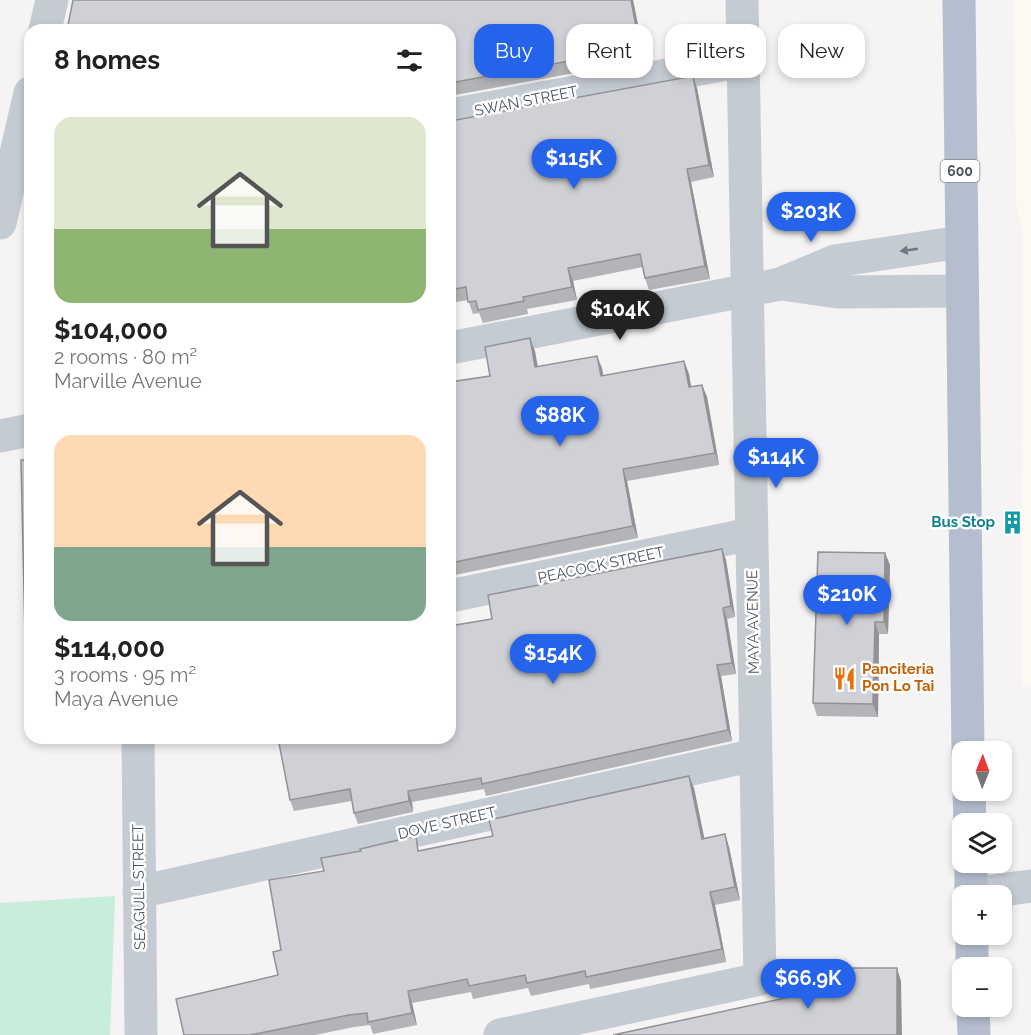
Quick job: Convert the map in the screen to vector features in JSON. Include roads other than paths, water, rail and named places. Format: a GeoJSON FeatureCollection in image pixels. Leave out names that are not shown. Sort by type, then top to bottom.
{"type":"FeatureCollection","features":[{"type":"Feature","properties":{"kind":"main road","name":"600"},"geometry":{"type":"LineString","coordinates":[[959,0],[960,291],[969,741]]}},
{"type":"Feature","properties":{"kind":"main road"},"geometry":{"type":"LineString","coordinates":[[973,1017],[974,1035]]}},
{"type":"Feature","properties":{"kind":"street"},"geometry":{"type":"LineString","coordinates":[[46,24],[52,0]]}},
{"type":"Feature","properties":{"kind":"street","name":"MAYA AVENUE"},"geometry":{"type":"LineString","coordinates":[[742,0],[742,24]]}},
{"type":"Feature","properties":{"kind":"street","name":"SWAN STREET"},"geometry":{"type":"LineString","coordinates":[[456,114],[665,75]]}},
{"type":"Feature","properties":{"kind":"street","name":"MAYA AVENUE"},"geometry":{"type":"LineString","coordinates":[[500,1035],[760,979],[743,78]]}},
{"type":"Feature","properties":{"kind":"street"},"geometry":{"type":"LineString","coordinates":[[12,205],[24,130]]}},
{"type":"Feature","properties":{"kind":"street"},"geometry":{"type":"LineString","coordinates":[[456,347],[780,284],[835,261],[961,243]]}},
{"type":"Feature","properties":{"kind":"street"},"geometry":{"type":"LineString","coordinates":[[780,284],[837,292],[960,291]]}},
{"type":"Feature","properties":{"kind":"street"},"geometry":{"type":"LineString","coordinates":[[0,436],[24,431]]}},
{"type":"Feature","properties":{"kind":"street","name":"PEACOCK STREET"},"geometry":{"type":"LineString","coordinates":[[456,595],[751,534]]}},
{"type":"Feature","properties":{"kind":"street","name":"SEAGULL STREET"},"geometry":{"type":"LineString","coordinates":[[138,744],[141,1035]]}},
{"type":"Feature","properties":{"kind":"street","name":"DOVE STREET"},"geometry":{"type":"LineString","coordinates":[[139,892],[755,755]]}},
{"type":"Feature","properties":{"kind":"street"},"geometry":{"type":"LineString","coordinates":[[971,884],[1031,886]]}},
{"type":"Feature","properties":{"kind":"place","name":"Bus Stop"},"geometry":{"type":"Point","coordinates":[1013,522]}},
{"type":"Feature","properties":{"kind":"place","name":"Panciteria Pon Lo Tai"},"geometry":{"type":"Point","coordinates":[844,678]}}]}
